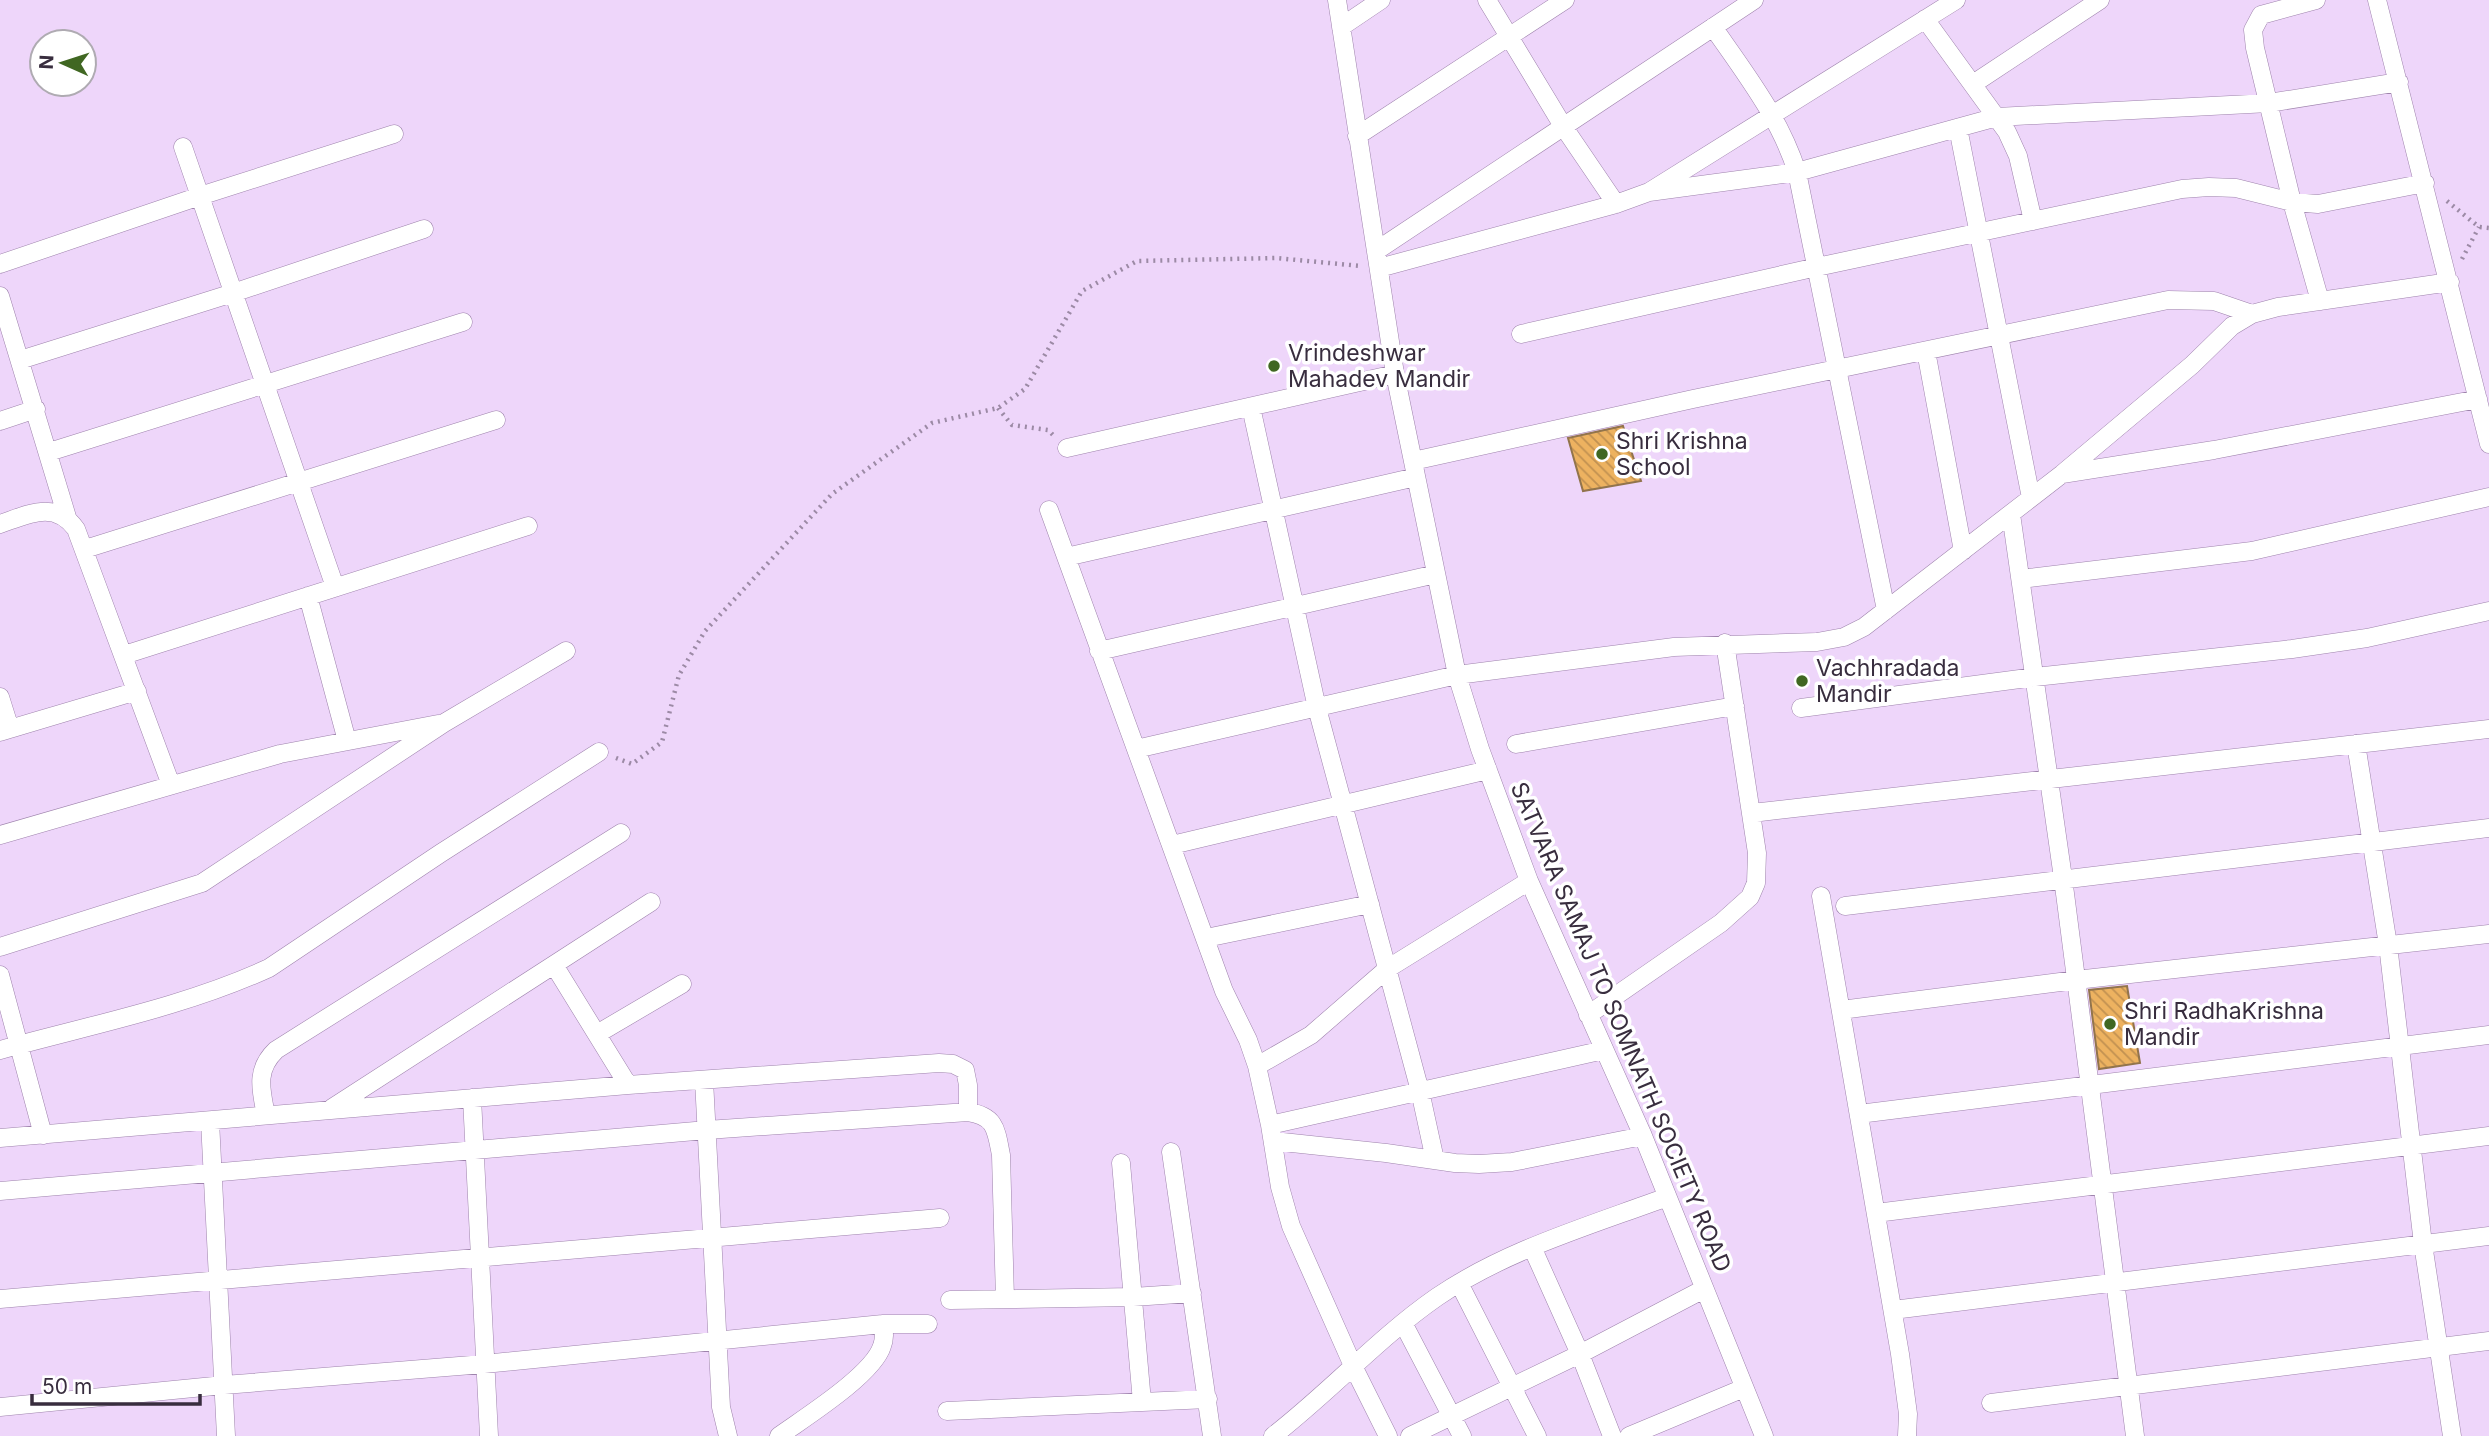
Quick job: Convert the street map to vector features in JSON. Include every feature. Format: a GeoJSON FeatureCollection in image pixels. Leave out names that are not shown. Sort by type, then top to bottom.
{"type":"FeatureCollection","features":[{"type":"Feature","properties":{"kind":"street","name":"SATVARA SAMAJ TO SOMNATH SOCIETY ROAD"},"geometry":{"type":"LineString","coordinates":[[1337,0],[1395,374],[1457,675],[1529,881],[1643,1136],[1764,1436]]}},
{"type":"Feature","properties":{"kind":"street"},"geometry":{"type":"LineString","coordinates":[[1341,27],[1381,0]]}},
{"type":"Feature","properties":{"kind":"street"},"geometry":{"type":"LineString","coordinates":[[1487,0],[1563,126],[1616,204]]}},
{"type":"Feature","properties":{"kind":"street"},"geometry":{"type":"LineString","coordinates":[[1357,136],[1565,0]]}},
{"type":"Feature","properties":{"kind":"street"},"geometry":{"type":"LineString","coordinates":[[1377,259],[1563,126],[1754,0]]}},
{"type":"Feature","properties":{"kind":"street"},"geometry":{"type":"LineString","coordinates":[[1649,192],[1956,0]]}},
{"type":"Feature","properties":{"kind":"street"},"geometry":{"type":"LineString","coordinates":[[1973,84],[2100,0]]}},
{"type":"Feature","properties":{"kind":"street"},"geometry":{"type":"LineString","coordinates":[[2316,0],[2261,15],[2253,30],[2292,202],[2320,301]]}},
{"type":"Feature","properties":{"kind":"street"},"geometry":{"type":"LineString","coordinates":[[2377,0],[2489,443]]}},
{"type":"Feature","properties":{"kind":"street"},"geometry":{"type":"LineString","coordinates":[[1925,19],[2007,132],[2018,156],[2033,221]]}},
{"type":"Feature","properties":{"kind":"street"},"geometry":{"type":"LineString","coordinates":[[1713,27],[1772,114],[1789,147],[1797,172],[1886,610]]}},
{"type":"Feature","properties":{"kind":"street"},"geometry":{"type":"LineString","coordinates":[[1377,259],[1616,204],[1649,192],[1797,172],[1997,117],[2269,103],[2399,82]]}},
{"type":"Feature","properties":{"kind":"street"},"geometry":{"type":"LineString","coordinates":[[1958,128],[2031,498]]}},
{"type":"Feature","properties":{"kind":"street"},"geometry":{"type":"LineString","coordinates":[[0,264],[394,134]]}},
{"type":"Feature","properties":{"kind":"street"},"geometry":{"type":"LineString","coordinates":[[183,147],[335,587]]}},
{"type":"Feature","properties":{"kind":"street"},"geometry":{"type":"LineString","coordinates":[[1521,334],[1816,267],[2182,189],[2236,188],[2292,202],[2318,204],[2425,183]]}},
{"type":"Feature","properties":{"kind":"street"},"geometry":{"type":"LineString","coordinates":[[20,360],[424,229]]}},
{"type":"Feature","properties":{"kind":"street"},"geometry":{"type":"LineString","coordinates":[[1136,749],[1457,675],[1674,647],[1725,643],[1816,642],[1843,637],[1864,627],[2062,474],[2193,365],[2232,326],[2252,314],[2450,282]]}},
{"type":"Feature","properties":{"kind":"street"},"geometry":{"type":"LineString","coordinates":[[1066,557],[1274,509],[1414,469],[1838,369],[2168,300],[2214,301],[2252,314]]}},
{"type":"Feature","properties":{"kind":"street"},"geometry":{"type":"LineString","coordinates":[[1,304],[68,517],[85,549],[171,785]]}},
{"type":"Feature","properties":{"kind":"street"},"geometry":{"type":"LineString","coordinates":[[49,453],[463,322]]}},
{"type":"Feature","properties":{"kind":"street"},"geometry":{"type":"LineString","coordinates":[[1926,351],[1963,551]]}},
{"type":"Feature","properties":{"kind":"street"},"geometry":{"type":"LineString","coordinates":[[1067,448],[1395,374]]}},
{"type":"Feature","properties":{"kind":"street"},"geometry":{"type":"LineString","coordinates":[[2062,474],[2214,450],[2478,399]]}},
{"type":"Feature","properties":{"kind":"street"},"geometry":{"type":"LineString","coordinates":[[1251,407],[1317,708],[1420,1091],[1435,1160]]}},
{"type":"Feature","properties":{"kind":"street"},"geometry":{"type":"LineString","coordinates":[[0,421],[36,409]]}},
{"type":"Feature","properties":{"kind":"street"},"geometry":{"type":"LineString","coordinates":[[85,549],[496,420]]}},
{"type":"Feature","properties":{"kind":"street"},"geometry":{"type":"LineString","coordinates":[[2021,579],[2252,551],[2489,497]]}},
{"type":"Feature","properties":{"kind":"street"},"geometry":{"type":"LineString","coordinates":[[1049,510],[1224,991],[1248,1040],[1257,1066],[1272,1133],[1280,1186],[1291,1226],[1354,1368],[1388,1436]]}},
{"type":"Feature","properties":{"kind":"street"},"geometry":{"type":"LineString","coordinates":[[0,524],[19,517],[51,512],[68,517]]}},
{"type":"Feature","properties":{"kind":"street"},"geometry":{"type":"LineString","coordinates":[[2011,514],[2063,878],[2135,1436]]}},
{"type":"Feature","properties":{"kind":"street"},"geometry":{"type":"LineString","coordinates":[[124,655],[528,526]]}},
{"type":"Feature","properties":{"kind":"street"},"geometry":{"type":"LineString","coordinates":[[1099,651],[1436,574]]}},
{"type":"Feature","properties":{"kind":"street"},"geometry":{"type":"LineString","coordinates":[[308,596],[347,741]]}},
{"type":"Feature","properties":{"kind":"street"},"geometry":{"type":"LineString","coordinates":[[1801,708],[2035,677],[2292,649],[2367,638],[2489,611]]}},
{"type":"Feature","properties":{"kind":"street"},"geometry":{"type":"LineString","coordinates":[[1588,1015],[1721,923],[1750,897],[1756,883],[1757,863],[1752,813],[1725,643]]}},
{"type":"Feature","properties":{"kind":"street"},"geometry":{"type":"LineString","coordinates":[[0,947],[202,883],[444,723],[566,651]]}},
{"type":"Feature","properties":{"kind":"street"},"geometry":{"type":"LineString","coordinates":[[0,697],[5,731],[137,691]]}},
{"type":"Feature","properties":{"kind":"street"},"geometry":{"type":"LineString","coordinates":[[1516,744],[1735,706]]}},
{"type":"Feature","properties":{"kind":"street"},"geometry":{"type":"LineString","coordinates":[[0,835],[280,754],[444,723]]}},
{"type":"Feature","properties":{"kind":"street"},"geometry":{"type":"LineString","coordinates":[[1752,813],[2489,729]]}},
{"type":"Feature","properties":{"kind":"street"},"geometry":{"type":"LineString","coordinates":[[2356,744],[2388,945],[2423,1244],[2452,1436]]}},
{"type":"Feature","properties":{"kind":"street"},"geometry":{"type":"LineString","coordinates":[[0,1050],[189,999],[269,968],[599,752]]}},
{"type":"Feature","properties":{"kind":"street"},"geometry":{"type":"LineString","coordinates":[[1172,845],[1488,770]]}},
{"type":"Feature","properties":{"kind":"street"},"geometry":{"type":"LineString","coordinates":[[1845,906],[2489,828]]}},
{"type":"Feature","properties":{"kind":"street"},"geometry":{"type":"LineString","coordinates":[[266,1115],[260,1084],[261,1070],[276,1050],[621,833]]}},
{"type":"Feature","properties":{"kind":"street"},"geometry":{"type":"LineString","coordinates":[[1257,1066],[1311,1035],[1387,969],[1529,881]]}},
{"type":"Feature","properties":{"kind":"street"},"geometry":{"type":"LineString","coordinates":[[1821,896],[1893,1310],[1908,1414],[1907,1436]]}},
{"type":"Feature","properties":{"kind":"street"},"geometry":{"type":"LineString","coordinates":[[329,1110],[651,902]]}},
{"type":"Feature","properties":{"kind":"street"},"geometry":{"type":"LineString","coordinates":[[1206,938],[1370,904]]}},
{"type":"Feature","properties":{"kind":"street"},"geometry":{"type":"LineString","coordinates":[[1841,1010],[2076,980],[2489,934]]}},
{"type":"Feature","properties":{"kind":"street"},"geometry":{"type":"LineString","coordinates":[[554,965],[628,1085]]}},
{"type":"Feature","properties":{"kind":"street"},"geometry":{"type":"LineString","coordinates":[[0,975],[21,1044],[43,1135]]}},
{"type":"Feature","properties":{"kind":"street"},"geometry":{"type":"LineString","coordinates":[[597,1034],[682,984]]}},
{"type":"Feature","properties":{"kind":"street"},"geometry":{"type":"LineString","coordinates":[[1859,1114],[2489,1035]]}},
{"type":"Feature","properties":{"kind":"street"},"geometry":{"type":"LineString","coordinates":[[1272,1133],[1420,1091],[1604,1050]]}},
{"type":"Feature","properties":{"kind":"street"},"geometry":{"type":"LineString","coordinates":[[0,1138],[628,1085],[953,1064],[965,1070],[968,1112]]}},
{"type":"Feature","properties":{"kind":"street"},"geometry":{"type":"LineString","coordinates":[[705,1080],[721,1407],[728,1436]]}},
{"type":"Feature","properties":{"kind":"street"},"geometry":{"type":"LineString","coordinates":[[472,1098],[489,1436]]}},
{"type":"Feature","properties":{"kind":"street"},"geometry":{"type":"LineString","coordinates":[[0,1191],[707,1130],[968,1112],[987,1117],[998,1139],[1001,1155],[1005,1299]]}},
{"type":"Feature","properties":{"kind":"street"},"geometry":{"type":"LineString","coordinates":[[210,1121],[226,1436]]}},
{"type":"Feature","properties":{"kind":"street"},"geometry":{"type":"LineString","coordinates":[[1272,1133],[1455,1163],[1512,1162],[1643,1136]]}},
{"type":"Feature","properties":{"kind":"street"},"geometry":{"type":"LineString","coordinates":[[1876,1213],[2489,1136]]}},
{"type":"Feature","properties":{"kind":"street"},"geometry":{"type":"LineString","coordinates":[[1171,1152],[1212,1436]]}},
{"type":"Feature","properties":{"kind":"street"},"geometry":{"type":"LineString","coordinates":[[1121,1163],[1142,1402]]}},
{"type":"Feature","properties":{"kind":"street"},"geometry":{"type":"LineString","coordinates":[[1273,1436],[1403,1323],[1459,1283],[1532,1247],[1667,1197]]}},
{"type":"Feature","properties":{"kind":"street"},"geometry":{"type":"LineString","coordinates":[[0,1299],[940,1218]]}},
{"type":"Feature","properties":{"kind":"street"},"geometry":{"type":"LineString","coordinates":[[1893,1310],[2489,1236]]}},
{"type":"Feature","properties":{"kind":"street"},"geometry":{"type":"LineString","coordinates":[[1532,1247],[1580,1354],[1612,1436]]}},
{"type":"Feature","properties":{"kind":"street"},"geometry":{"type":"LineString","coordinates":[[1459,1283],[1537,1436]]}},
{"type":"Feature","properties":{"kind":"street"},"geometry":{"type":"LineString","coordinates":[[1410,1436],[1580,1354],[1704,1289]]}},
{"type":"Feature","properties":{"kind":"street"},"geometry":{"type":"LineString","coordinates":[[950,1300],[1133,1297],[1192,1293]]}},
{"type":"Feature","properties":{"kind":"street"},"geometry":{"type":"LineString","coordinates":[[1403,1323],[1462,1436]]}},
{"type":"Feature","properties":{"kind":"street"},"geometry":{"type":"LineString","coordinates":[[779,1436],[825,1404],[872,1362],[882,1349],[883,1324]]}},
{"type":"Feature","properties":{"kind":"street"},"geometry":{"type":"LineString","coordinates":[[0,1407],[223,1385],[484,1364],[883,1324],[928,1324]]}},
{"type":"Feature","properties":{"kind":"street"},"geometry":{"type":"LineString","coordinates":[[1991,1402],[2489,1341]]}},
{"type":"Feature","properties":{"kind":"street"},"geometry":{"type":"LineString","coordinates":[[1629,1436],[1744,1388]]}},
{"type":"Feature","properties":{"kind":"street"},"geometry":{"type":"LineString","coordinates":[[947,1410],[1208,1399]]}},
{"type":"Feature","properties":{"kind":"path"},"geometry":{"type":"LineString","coordinates":[[2425,183],[2479,227],[2489,228]]}},
{"type":"Feature","properties":{"kind":"path"},"geometry":{"type":"LineString","coordinates":[[2450,282],[2479,227]]}},
{"type":"Feature","properties":{"kind":"path"},"geometry":{"type":"LineString","coordinates":[[599,752],[632,764],[662,742],[679,675],[705,631],[832,494],[932,423],[998,408],[1025,389],[1082,291],[1137,261],[1377,259]]}},
{"type":"Feature","properties":{"kind":"path"},"geometry":{"type":"LineString","coordinates":[[998,408],[1012,425],[1048,430],[1067,448]]}},
{"type":"Feature","properties":{"kind":"building","name":"Shri Krishna School"},"geometry":{"type":"Polygon","coordinates":[[[1623,426],[1641,481],[1583,491],[1568,438],[1623,426]]]}},
{"type":"Feature","properties":{"kind":"building","name":"Shri RadhaKrishna Mandir"},"geometry":{"type":"Polygon","coordinates":[[[2127,986],[2140,1063],[2099,1069],[2089,990],[2127,986]]]}},
{"type":"Feature","properties":{"kind":"place","name":"Vrindeshwar Mahadev Mandir"},"geometry":{"type":"Point","coordinates":[1274,366]}},
{"type":"Feature","properties":{"kind":"place","name":"Shri Krishna School"},"geometry":{"type":"Point","coordinates":[1602,454]}},
{"type":"Feature","properties":{"kind":"place","name":"Vachhradada Mandir"},"geometry":{"type":"Point","coordinates":[1802,681]}},
{"type":"Feature","properties":{"kind":"place","name":"Shri RadhaKrishna Mandir"},"geometry":{"type":"Point","coordinates":[2110,1024]}}]}
